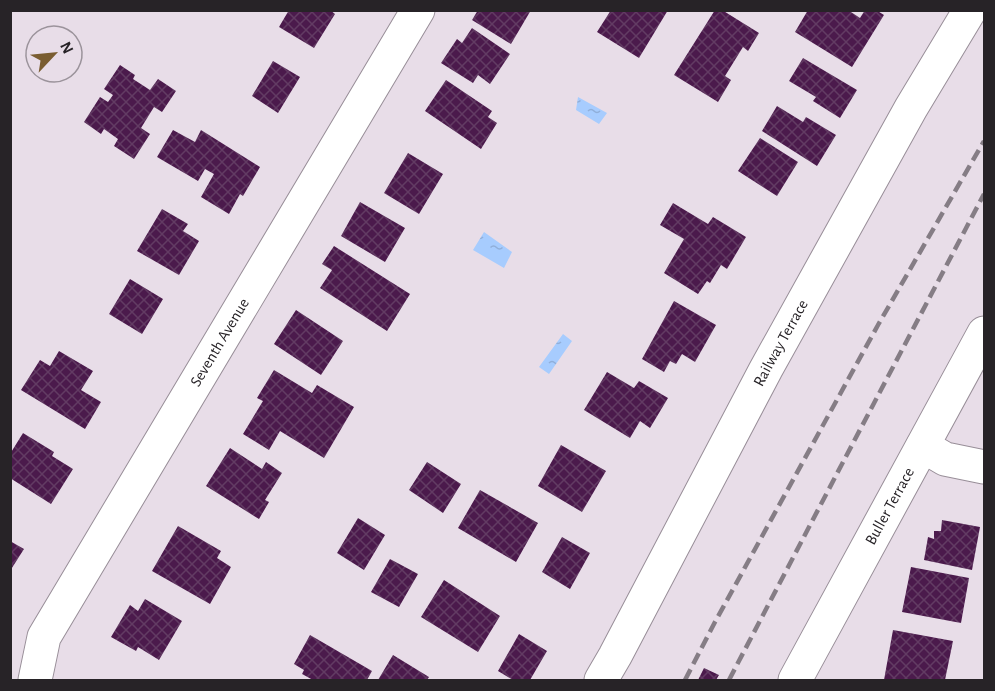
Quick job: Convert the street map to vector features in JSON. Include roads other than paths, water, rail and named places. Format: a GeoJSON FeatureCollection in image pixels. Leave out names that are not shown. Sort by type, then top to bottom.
{"type":"FeatureCollection","features":[{"type":"Feature","properties":{"kind":"street","name":"Seventh Avenue"},"geometry":{"type":"LineString","coordinates":[[35,681],[44,637],[418,10]]}},
{"type":"Feature","properties":{"kind":"street","name":"Railway Terrace"},"geometry":{"type":"LineString","coordinates":[[601,681],[766,369],[911,108],[970,10]]}},
{"type":"Feature","properties":{"kind":"street","name":"Buller Terrace"},"geometry":{"type":"LineString","coordinates":[[795,681],[984,333]]}},
{"type":"Feature","properties":{"kind":"street"},"geometry":{"type":"LineString","coordinates":[[922,446],[945,459],[984,467]]}},
{"type":"Feature","properties":{"kind":"water"},"geometry":{"type":"Polygon","coordinates":[[[578,97],[607,113],[599,124],[576,110],[578,97]]]}},
{"type":"Feature","properties":{"kind":"water"},"geometry":{"type":"Polygon","coordinates":[[[484,232],[512,252],[504,268],[473,250],[484,232]]]}},
{"type":"Feature","properties":{"kind":"water"},"geometry":{"type":"Polygon","coordinates":[[[563,334],[572,341],[549,374],[539,367],[563,334]]]}},
{"type":"Feature","properties":{"kind":"railway"},"geometry":{"type":"LineString","coordinates":[[685,680],[878,325],[984,141]]}},
{"type":"Feature","properties":{"kind":"railway"},"geometry":{"type":"LineString","coordinates":[[729,680],[984,194]]}}]}
